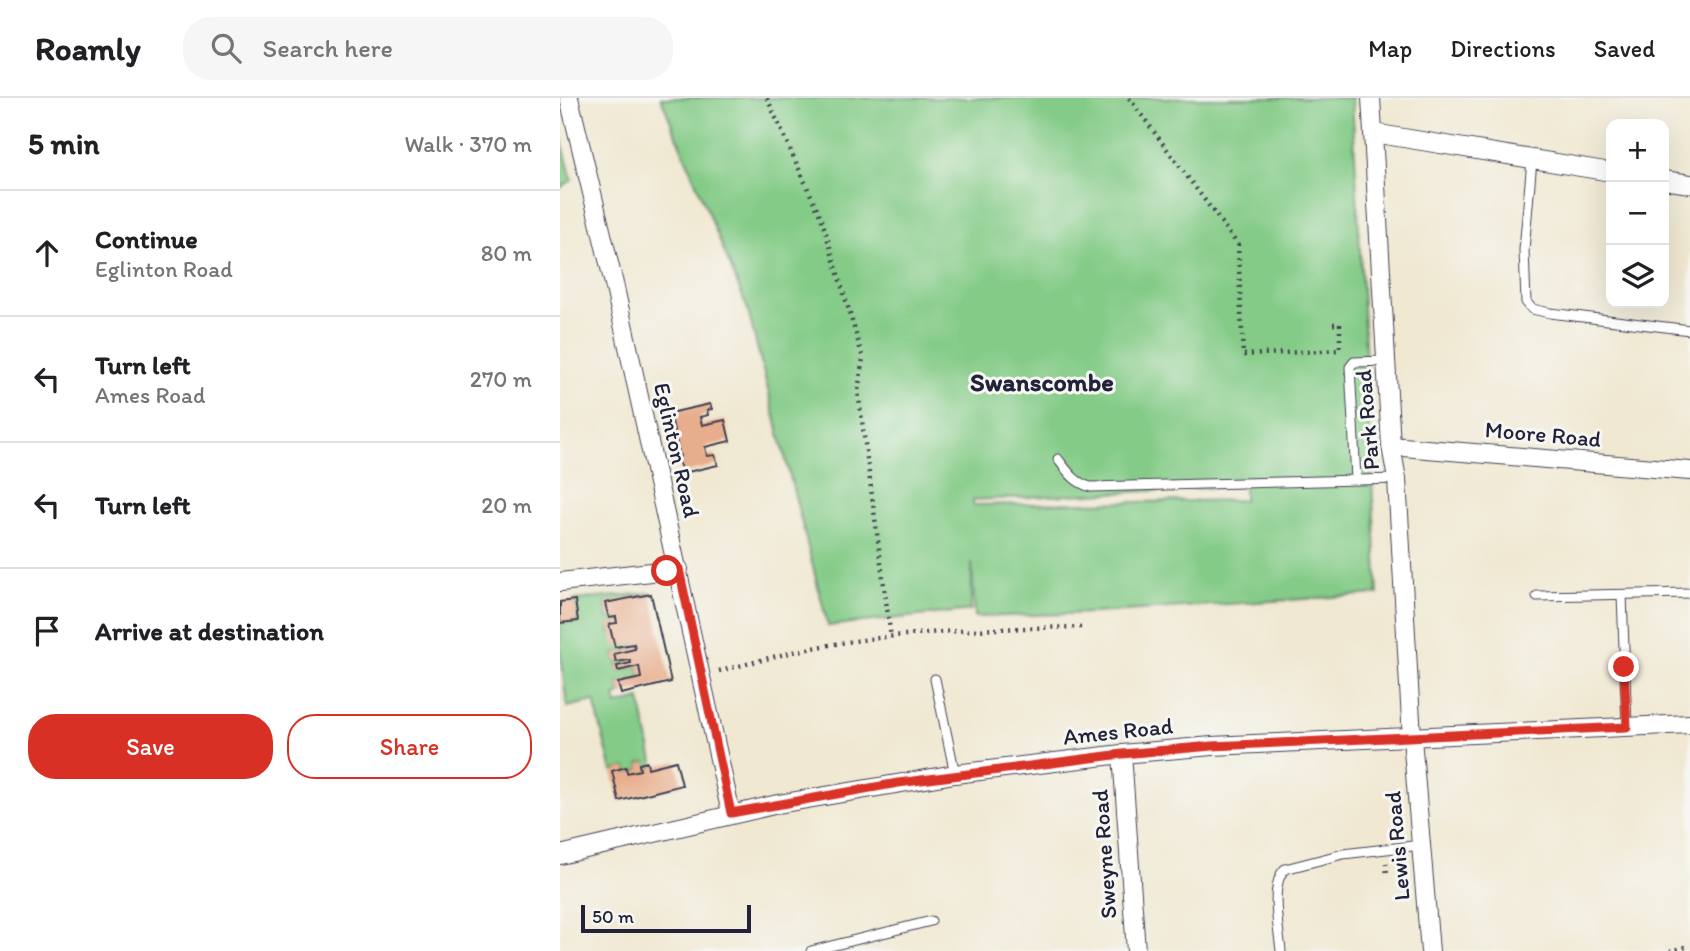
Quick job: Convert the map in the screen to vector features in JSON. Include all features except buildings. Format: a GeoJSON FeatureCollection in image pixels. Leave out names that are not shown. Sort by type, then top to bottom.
{"type":"FeatureCollection","features":[{"type":"Feature","properties":{"kind":"street","name":"Eglinton Road"},"geometry":{"type":"LineString","coordinates":[[569,98],[679,569],[731,813]]}},
{"type":"Feature","properties":{"kind":"street","name":"Park Road"},"geometry":{"type":"LineString","coordinates":[[1371,98],[1391,446],[1397,479],[1412,738]]}},
{"type":"Feature","properties":{"kind":"street"},"geometry":{"type":"LineString","coordinates":[[1373,133],[1606,171]]}},
{"type":"Feature","properties":{"kind":"street"},"geometry":{"type":"LineString","coordinates":[[1669,181],[1690,184]]}},
{"type":"Feature","properties":{"kind":"street","name":"Moore Road"},"geometry":{"type":"LineString","coordinates":[[1391,446],[1690,471]]}},
{"type":"Feature","properties":{"kind":"street"},"geometry":{"type":"LineString","coordinates":[[560,582],[679,569]]}},
{"type":"Feature","properties":{"kind":"street","name":"Ames Road"},"geometry":{"type":"LineString","coordinates":[[560,855],[731,813],[955,774],[1122,754],[1212,746],[1690,724]]}},
{"type":"Feature","properties":{"kind":"street","name":"Lewis Road"},"geometry":{"type":"LineString","coordinates":[[1412,738],[1430,951]]}},
{"type":"Feature","properties":{"kind":"street","name":"Sweyne Road"},"geometry":{"type":"LineString","coordinates":[[1122,754],[1136,951]]}},
{"type":"Feature","properties":{"kind":"lane"},"geometry":{"type":"LineString","coordinates":[[1532,160],[1524,250],[1526,302],[1532,309],[1690,330]]}},
{"type":"Feature","properties":{"kind":"lane"},"geometry":{"type":"LineString","coordinates":[[1356,479],[1350,367],[1354,362],[1386,361]]}},
{"type":"Feature","properties":{"kind":"lane"},"geometry":{"type":"LineString","coordinates":[[1058,459],[1073,478],[1091,487],[1397,479]]}},
{"type":"Feature","properties":{"kind":"lane"},"geometry":{"type":"LineString","coordinates":[[1536,596],[1690,593]]}},
{"type":"Feature","properties":{"kind":"lane"},"geometry":{"type":"LineString","coordinates":[[1622,595],[1627,727]]}},
{"type":"Feature","properties":{"kind":"lane"},"geometry":{"type":"LineString","coordinates":[[935,679],[955,774]]}},
{"type":"Feature","properties":{"kind":"lane"},"geometry":{"type":"LineString","coordinates":[[1281,951],[1276,886],[1280,873],[1285,869],[1333,856],[1421,845]]}},
{"type":"Feature","properties":{"kind":"lane"},"geometry":{"type":"LineString","coordinates":[[811,951],[931,921]]}},
{"type":"Feature","properties":{"kind":"path"},"geometry":{"type":"LineString","coordinates":[[767,98],[819,210],[863,358],[858,391],[891,638]]}},
{"type":"Feature","properties":{"kind":"path"},"geometry":{"type":"LineString","coordinates":[[1129,98],[1238,245],[1243,355],[1340,350]]}},
{"type":"Feature","properties":{"kind":"path"},"geometry":{"type":"LineString","coordinates":[[1333,324],[1340,324],[1340,350],[1344,358],[1354,362]]}},
{"type":"Feature","properties":{"kind":"path"},"geometry":{"type":"LineString","coordinates":[[715,671],[819,647],[891,638],[983,629],[1085,627]]}},
{"type":"Feature","properties":{"kind":"path"},"geometry":{"type":"LineString","coordinates":[[1670,951],[1690,946]]}},
{"type":"Feature","properties":{"kind":"green space"},"geometry":{"type":"Polygon","coordinates":[[[661,98],[1352,98],[1378,594],[1094,613],[975,617],[972,562],[971,610],[828,626],[747,307],[661,98]],[[1244,486],[973,500],[973,505],[1244,500],[1244,486]]]}},
{"type":"Feature","properties":{"kind":"green space"},"geometry":{"type":"Polygon","coordinates":[[[560,133],[572,180],[560,188],[560,133]]]}},
{"type":"Feature","properties":{"kind":"green space"},"geometry":{"type":"Polygon","coordinates":[[[651,594],[605,603],[608,618],[616,617],[617,623],[609,625],[610,633],[634,644],[635,649],[614,654],[616,662],[630,660],[631,663],[617,666],[618,671],[639,666],[641,678],[618,683],[621,694],[615,696],[617,705],[640,699],[654,766],[648,768],[646,762],[639,764],[640,770],[627,773],[626,767],[612,771],[594,701],[567,707],[560,623],[578,621],[575,600],[651,594]]]}},
{"type":"Feature","properties":{"kind":"district","name":"Swanscombe"},"geometry":{"type":"Point","coordinates":[1042,382]}},
{"type":"Feature","properties":{"kind":"route"},"geometry":{"type":"LineString","coordinates":[[667,571],[679,569],[731,813],[955,774],[1122,754],[1212,746],[1627,727],[1624,667]]}}]}
